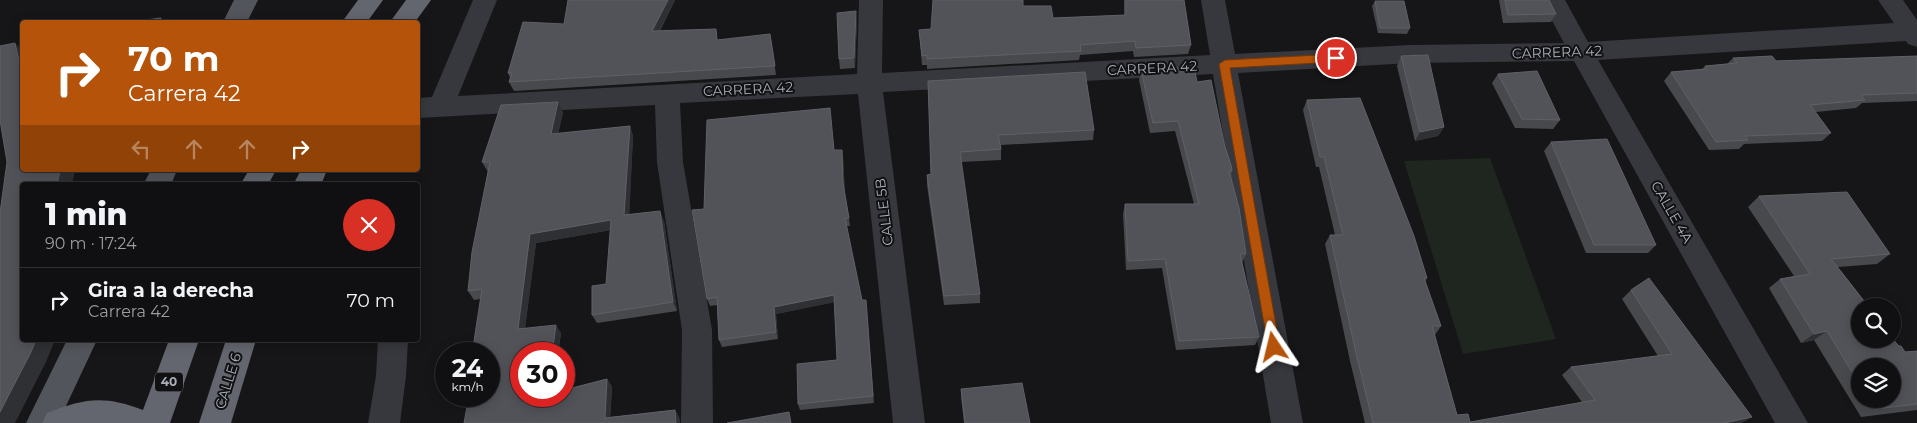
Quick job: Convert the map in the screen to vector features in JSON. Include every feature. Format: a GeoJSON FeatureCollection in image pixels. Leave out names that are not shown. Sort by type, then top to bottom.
{"type":"FeatureCollection","features":[{"type":"Feature","properties":{"kind":"highway"},"geometry":{"type":"LineString","coordinates":[[356,20],[371,0]]}},
{"type":"Feature","properties":{"kind":"highway"},"geometry":{"type":"LineString","coordinates":[[404,20],[419,0]]}},
{"type":"Feature","properties":{"kind":"highway","name":"40"},"geometry":{"type":"LineString","coordinates":[[154,423],[183,342]]}},
{"type":"Feature","properties":{"kind":"highway","name":"CALLE 6"},"geometry":{"type":"LineString","coordinates":[[215,423],[240,342]]}},
{"type":"Feature","properties":{"kind":"highway"},"geometry":{"type":"LineString","coordinates":[[58,423],[95,413],[120,415],[138,423]]}},
{"type":"Feature","properties":{"kind":"main road"},"geometry":{"type":"LineString","coordinates":[[236,20],[246,0]]}},
{"type":"Feature","properties":{"kind":"main road"},"geometry":{"type":"LineString","coordinates":[[42,423],[81,342]]}},
{"type":"Feature","properties":{"kind":"street"},"geometry":{"type":"LineString","coordinates":[[429,107],[485,0]]}},
{"type":"Feature","properties":{"kind":"street","name":"CALLE 5B"},"geometry":{"type":"LineString","coordinates":[[871,0],[869,83],[909,423]]}},
{"type":"Feature","properties":{"kind":"street"},"geometry":{"type":"LineString","coordinates":[[1213,0],[1287,423]]}},
{"type":"Feature","properties":{"kind":"street","name":"CALLE 4A"},"geometry":{"type":"LineString","coordinates":[[1553,0],[1792,423]]}},
{"type":"Feature","properties":{"kind":"street"},"geometry":{"type":"LineString","coordinates":[[1890,0],[1915,33]]}},
{"type":"Feature","properties":{"kind":"street","name":"CARRERA 42"},"geometry":{"type":"LineString","coordinates":[[429,107],[1410,54],[1581,52],[1915,33]]}},
{"type":"Feature","properties":{"kind":"street"},"geometry":{"type":"LineString","coordinates":[[667,93],[670,162],[697,330],[697,423]]}},
{"type":"Feature","properties":{"kind":"street"},"geometry":{"type":"LineString","coordinates":[[384,423],[391,376],[393,342]]}},
{"type":"Feature","properties":{"kind":"shaded area"},"geometry":{"type":"Polygon","coordinates":[[[1490,158],[1556,339],[1463,354],[1404,161],[1490,158]]]}},
{"type":"Feature","properties":{"kind":"building"},"geometry":{"type":"Polygon","coordinates":[[[568,0],[668,0],[652,31],[716,29],[717,40],[770,34],[775,66],[509,82],[512,73],[508,73],[523,22],[564,24],[568,0]]]}},
{"type":"Feature","properties":{"kind":"building"},"geometry":{"type":"Polygon","coordinates":[[[933,0],[1023,0],[1023,6],[1051,6],[1053,18],[1126,15],[1126,0],[1184,0],[1191,45],[1136,48],[1135,41],[1080,45],[1081,51],[927,59],[927,55],[922,56],[919,30],[931,29],[933,0]]]}},
{"type":"Feature","properties":{"kind":"building"},"geometry":{"type":"Polygon","coordinates":[[[1505,0],[1549,0],[1556,14],[1508,15],[1505,0]]]}},
{"type":"Feature","properties":{"kind":"building"},"geometry":{"type":"Polygon","coordinates":[[[1375,1],[1404,1],[1410,28],[1380,28],[1375,1]]]}},
{"type":"Feature","properties":{"kind":"building"},"geometry":{"type":"Polygon","coordinates":[[[856,11],[854,58],[839,59],[837,13],[856,11]]]}},
{"type":"Feature","properties":{"kind":"building"},"geometry":{"type":"Polygon","coordinates":[[[15,43],[20,65],[20,172],[60,172],[58,182],[20,182],[20,342],[35,342],[0,412],[0,213],[7,162],[0,120],[0,46],[15,43]]]}},
{"type":"Feature","properties":{"kind":"building"},"geometry":{"type":"Polygon","coordinates":[[[1428,55],[1444,127],[1420,132],[1401,56],[1428,55]]]}},
{"type":"Feature","properties":{"kind":"building"},"geometry":{"type":"Polygon","coordinates":[[[1772,56],[1776,61],[1917,56],[1917,93],[1861,95],[1865,100],[1810,105],[1831,133],[1745,136],[1748,140],[1716,142],[1671,72],[1707,69],[1705,66],[1737,63],[1733,58],[1772,56]]]}},
{"type":"Feature","properties":{"kind":"building"},"geometry":{"type":"Polygon","coordinates":[[[1194,67],[1197,82],[1211,80],[1225,147],[1231,165],[1232,171],[1229,171],[1239,208],[1246,254],[1240,254],[1259,337],[1179,341],[1165,259],[1128,261],[1125,204],[1199,204],[1178,121],[1153,123],[1141,70],[1194,67]]]}},
{"type":"Feature","properties":{"kind":"building"},"geometry":{"type":"Polygon","coordinates":[[[1537,71],[1560,120],[1522,119],[1498,74],[1537,71]]]}},
{"type":"Feature","properties":{"kind":"building"},"geometry":{"type":"Polygon","coordinates":[[[1085,72],[1094,130],[998,135],[1001,149],[960,152],[980,294],[944,296],[927,175],[931,174],[928,81],[1085,72]]]}},
{"type":"Feature","properties":{"kind":"building"},"geometry":{"type":"Polygon","coordinates":[[[1360,98],[1414,236],[1427,278],[1424,278],[1441,326],[1432,326],[1457,415],[1468,414],[1470,422],[1595,400],[1571,367],[1672,354],[1631,290],[1649,278],[1752,417],[1724,423],[1373,423],[1330,235],[1343,235],[1324,157],[1320,157],[1307,100],[1360,98]]]}},
{"type":"Feature","properties":{"kind":"building"},"geometry":{"type":"Polygon","coordinates":[[[558,102],[551,134],[630,126],[624,215],[660,211],[673,302],[592,315],[592,286],[606,284],[611,220],[530,234],[518,329],[556,325],[554,342],[510,342],[510,407],[575,407],[575,387],[607,379],[605,418],[675,410],[676,423],[464,423],[467,407],[500,407],[500,342],[474,342],[482,289],[468,291],[472,252],[490,162],[482,162],[501,105],[558,102]]]}},
{"type":"Feature","properties":{"kind":"building"},"geometry":{"type":"Polygon","coordinates":[[[830,108],[834,150],[842,150],[843,184],[849,218],[845,218],[862,300],[866,300],[873,396],[798,404],[797,364],[837,360],[834,295],[774,307],[776,332],[719,340],[717,297],[707,299],[692,210],[704,209],[707,120],[830,108]]]}},
{"type":"Feature","properties":{"kind":"building"},"geometry":{"type":"Polygon","coordinates":[[[1607,139],[1656,245],[1594,245],[1551,142],[1607,139]]]}},
{"type":"Feature","properties":{"kind":"building"},"geometry":{"type":"Polygon","coordinates":[[[1847,192],[1890,254],[1831,259],[1862,298],[1851,298],[1851,348],[1901,348],[1901,346],[1905,352],[1917,351],[1917,404],[1901,406],[1901,358],[1851,358],[1851,370],[1827,331],[1814,334],[1780,279],[1810,274],[1759,196],[1847,192]]]}},
{"type":"Feature","properties":{"kind":"building"},"geometry":{"type":"Polygon","coordinates":[[[1022,383],[1030,423],[965,423],[961,389],[1022,383]]]}},
{"type":"Feature","properties":{"kind":"building"},"geometry":{"type":"Polygon","coordinates":[[[789,412],[791,423],[727,423],[789,412]]]}},
{"type":"Feature","properties":{"kind":"route"},"geometry":{"type":"LineString","coordinates":[[1274,347],[1225,64],[1336,58]]}}]}
